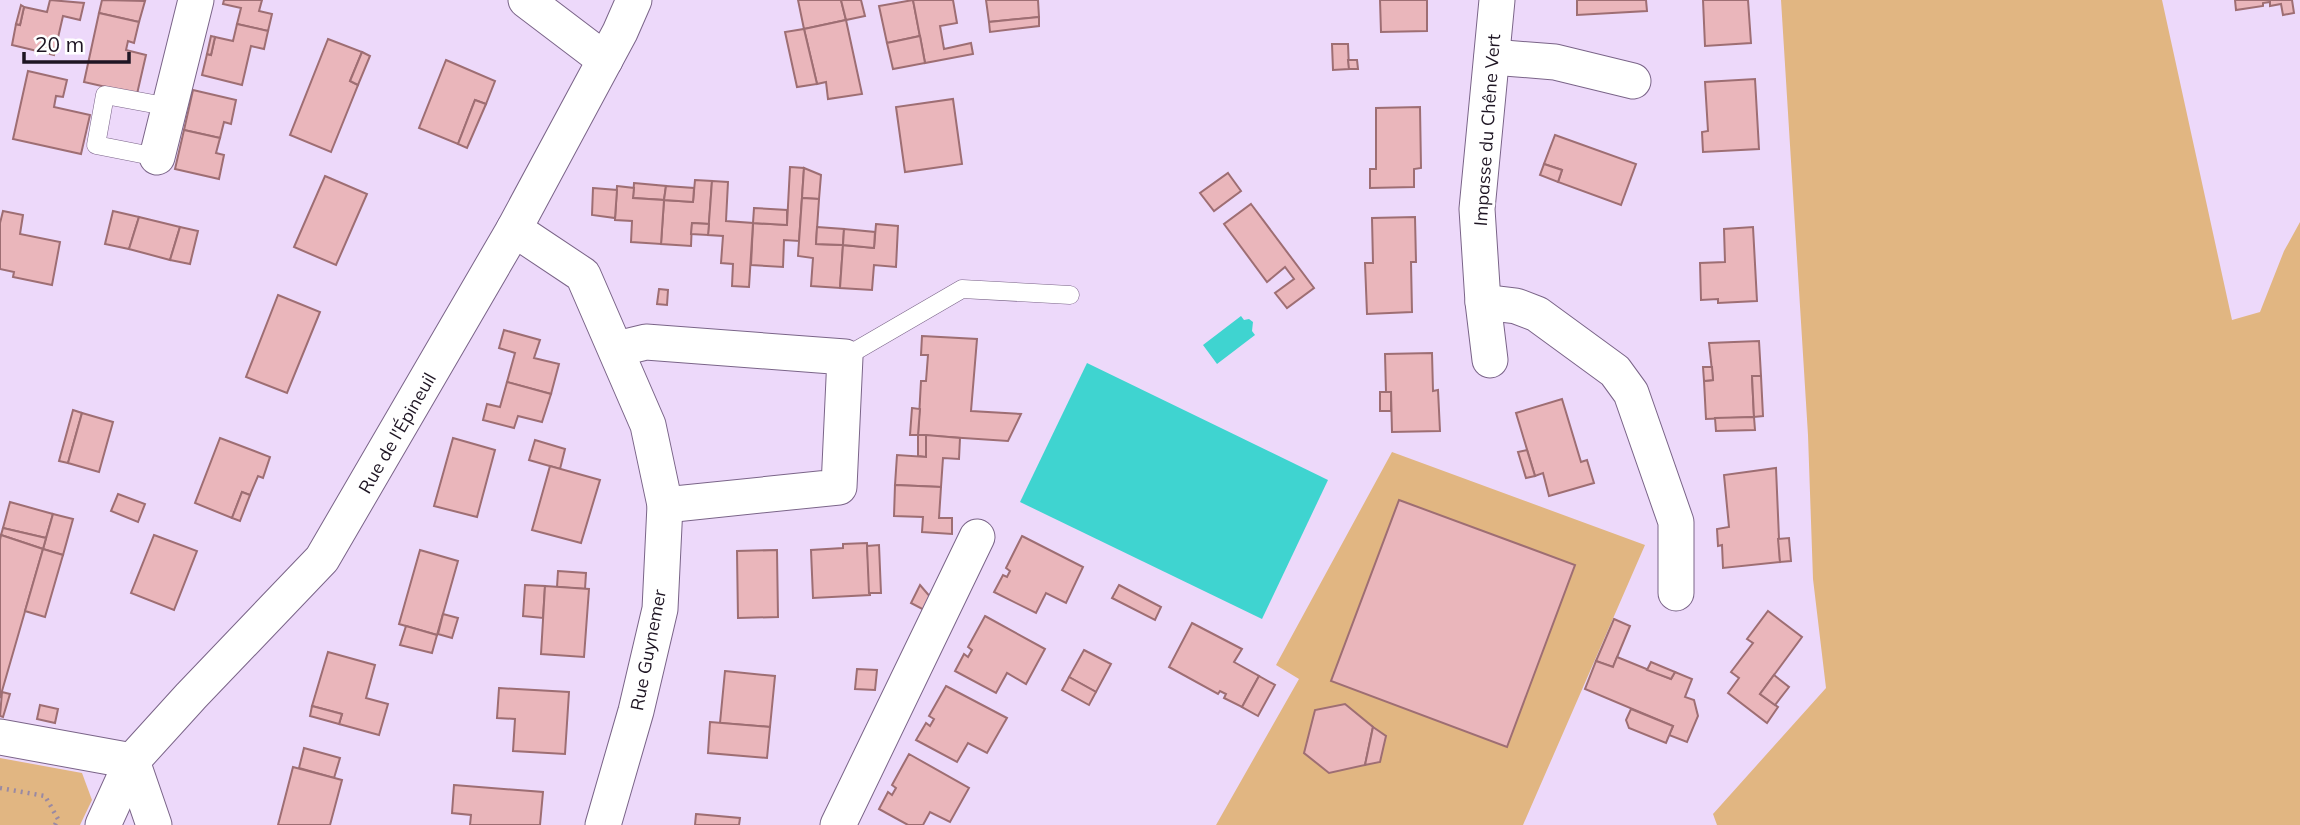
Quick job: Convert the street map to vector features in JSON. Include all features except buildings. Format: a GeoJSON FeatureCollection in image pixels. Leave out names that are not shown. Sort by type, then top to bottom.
{"type":"FeatureCollection","features":[{"type":"Feature","properties":{"kind":"street"},"geometry":{"type":"LineString","coordinates":[[157,157],[196,0]]}},
{"type":"Feature","properties":{"kind":"street"},"geometry":{"type":"LineString","coordinates":[[526,0],[605,60]]}},
{"type":"Feature","properties":{"kind":"street","name":"Rue de l'Épineuil"},"geometry":{"type":"LineString","coordinates":[[103,825],[132,761],[322,559],[514,229],[605,60],[634,0]]}},
{"type":"Feature","properties":{"kind":"street","name":"Impasse du Chêne Vert"},"geometry":{"type":"LineString","coordinates":[[1490,360],[1483,302],[1478,209],[1497,0]]}},
{"type":"Feature","properties":{"kind":"street"},"geometry":{"type":"LineString","coordinates":[[1492,57],[1555,62],[1633,81]]}},
{"type":"Feature","properties":{"kind":"street","name":"Rue Guynemer"},"geometry":{"type":"LineString","coordinates":[[514,229],[583,275],[648,425],[665,505],[660,609],[636,711],[603,825]]}},
{"type":"Feature","properties":{"kind":"street"},"geometry":{"type":"LineString","coordinates":[[1483,302],[1516,306],[1537,314],[1615,372],[1631,393],[1676,522],[1676,593]]}},
{"type":"Feature","properties":{"kind":"street"},"geometry":{"type":"LineString","coordinates":[[617,349],[646,342],[845,357],[839,487],[665,505]]}},
{"type":"Feature","properties":{"kind":"street"},"geometry":{"type":"LineString","coordinates":[[838,825],[977,537]]}},
{"type":"Feature","properties":{"kind":"street"},"geometry":{"type":"LineString","coordinates":[[0,737],[132,761],[154,825]]}},
{"type":"Feature","properties":{"kind":"lane"},"geometry":{"type":"LineString","coordinates":[[157,157],[96,145],[105,95],[170,107]]}},
{"type":"Feature","properties":{"kind":"lane"},"geometry":{"type":"LineString","coordinates":[[845,357],[962,289],[1070,295]]}},
{"type":"Feature","properties":{"kind":"path"},"geometry":{"type":"LineString","coordinates":[[0,788],[46,796],[58,819],[55,825]]}},
{"type":"Feature","properties":{"kind":"shaded area"},"geometry":{"type":"Polygon","coordinates":[[[1781,0],[2162,0],[2232,320],[2260,312],[2284,251],[2300,222],[2300,825],[1717,825],[1713,814],[1826,688],[1813,579],[1808,435],[1781,0]]]}},
{"type":"Feature","properties":{"kind":"shaded area"},"geometry":{"type":"Polygon","coordinates":[[[1241,316],[1244,320],[1253,322],[1252,331],[1255,335],[1217,364],[1203,345],[1241,316]]]}},
{"type":"Feature","properties":{"kind":"shaded area"},"geometry":{"type":"Polygon","coordinates":[[[1087,363],[1328,480],[1262,619],[1020,502],[1087,363]]]}},
{"type":"Feature","properties":{"kind":"shaded area"},"geometry":{"type":"Polygon","coordinates":[[[1392,452],[1645,545],[1523,825],[1216,825],[1299,679],[1276,665],[1392,452]]]}},
{"type":"Feature","properties":{"kind":"shaded area"},"geometry":{"type":"Polygon","coordinates":[[[0,758],[82,773],[92,800],[80,825],[0,825],[0,758]]]}}]}
